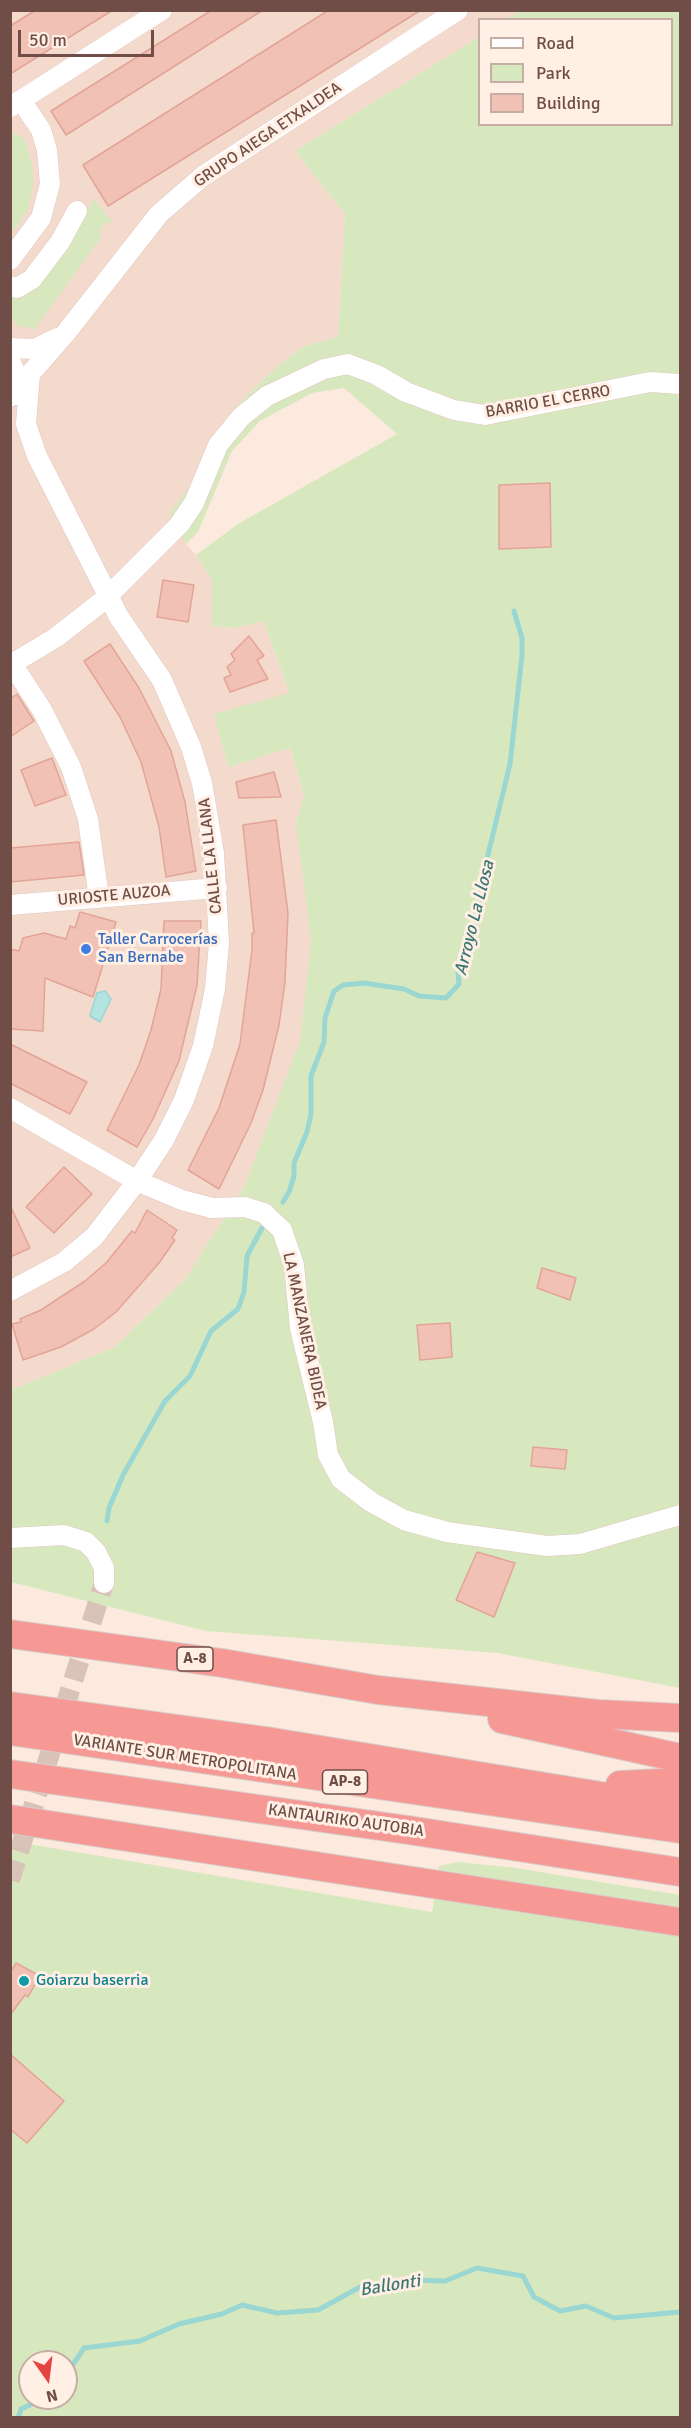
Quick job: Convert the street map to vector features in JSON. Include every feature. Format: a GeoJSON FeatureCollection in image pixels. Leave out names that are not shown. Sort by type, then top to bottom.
{"type":"FeatureCollection","features":[{"type":"Feature","properties":{"kind":"highway","name":"A-8"},"geometry":{"type":"LineString","coordinates":[[10,1634],[222,1663],[378,1690],[680,1766]]}},
{"type":"Feature","properties":{"kind":"highway"},"geometry":{"type":"LineString","coordinates":[[378,1690],[598,1714],[681,1718]]}},
{"type":"Feature","properties":{"kind":"highway"},"geometry":{"type":"LineString","coordinates":[[10,1706],[446,1769],[619,1799],[681,1806]]}},
{"type":"Feature","properties":{"kind":"highway","name":"VARIANTE SUR METROPOLITANA"},"geometry":{"type":"LineString","coordinates":[[10,1731],[681,1829]]}},
{"type":"Feature","properties":{"kind":"highway"},"geometry":{"type":"LineString","coordinates":[[446,1769],[623,1786],[680,1766]]}},
{"type":"Feature","properties":{"kind":"highway","name":"KANTAURIKO AUTOBIA"},"geometry":{"type":"LineString","coordinates":[[10,1774],[362,1823],[681,1872]]}},
{"type":"Feature","properties":{"kind":"highway"},"geometry":{"type":"LineString","coordinates":[[10,1819],[681,1922]]}},
{"type":"Feature","properties":{"kind":"street"},"geometry":{"type":"LineString","coordinates":[[10,260],[41,218],[50,184],[47,150],[41,130],[16,103],[162,10]]}},
{"type":"Feature","properties":{"kind":"street","name":"GRUPO AIEGA ETXALDEA"},"geometry":{"type":"LineString","coordinates":[[16,408],[30,374],[65,334],[159,214],[203,176],[458,10]]}},
{"type":"Feature","properties":{"kind":"street"},"geometry":{"type":"LineString","coordinates":[[10,286],[17,288],[32,279],[60,242],[77,211]]}},
{"type":"Feature","properties":{"kind":"street"},"geometry":{"type":"LineString","coordinates":[[10,348],[35,349],[65,334]]}},
{"type":"Feature","properties":{"kind":"street"},"geometry":{"type":"LineString","coordinates":[[10,360],[15,372],[16,408]]}},
{"type":"Feature","properties":{"kind":"street","name":"BARRIO EL CERRO"},"geometry":{"type":"LineString","coordinates":[[110,595],[179,525],[194,503],[218,446],[240,417],[267,396],[324,369],[348,364],[454,410],[485,416],[650,382],[681,384]]}},
{"type":"Feature","properties":{"kind":"street","name":"CALLE LA LLANA"},"geometry":{"type":"LineString","coordinates":[[10,1291],[29,1284],[64,1262],[94,1237],[137,1182],[164,1140],[184,1100],[203,1046],[215,989],[218,954],[217,888],[208,816],[191,747],[162,680],[119,617],[16,408]]}},
{"type":"Feature","properties":{"kind":"street"},"geometry":{"type":"LineString","coordinates":[[99,898],[88,819],[71,767],[42,710],[11,665],[56,638],[110,595]]}},
{"type":"Feature","properties":{"kind":"street","name":"URIOSTE AUZOA"},"geometry":{"type":"LineString","coordinates":[[10,905],[217,888]]}},
{"type":"Feature","properties":{"kind":"street","name":"LA MANZANERA BIDEA"},"geometry":{"type":"LineString","coordinates":[[10,1108],[137,1182],[182,1200],[212,1208],[245,1207],[264,1213],[282,1230],[294,1265],[300,1328],[324,1422],[328,1455],[341,1479],[370,1503],[404,1520],[447,1532],[547,1546],[580,1544],[681,1515]]}},
{"type":"Feature","properties":{"kind":"street"},"geometry":{"type":"LineString","coordinates":[[10,1538],[64,1535],[86,1542],[96,1552],[104,1568],[104,1583]]}},
{"type":"Feature","properties":{"kind":"shaded area"},"geometry":{"type":"Polygon","coordinates":[[[11,11],[520,11],[508,18],[478,18],[478,38],[295,151],[345,214],[338,337],[302,347],[264,378],[223,421],[186,544],[212,580],[213,626],[235,628],[264,621],[289,694],[215,714],[228,767],[290,748],[304,797],[296,822],[361,886],[245,1185],[186,1278],[115,1347],[19,1387],[11,1388],[11,11]]]}},
{"type":"Feature","properties":{"kind":"green space"},"geometry":{"type":"Polygon","coordinates":[[[520,11],[680,11],[680,1688],[498,1653],[206,1631],[11,1582],[10,1388],[19,1387],[115,1347],[186,1278],[245,1185],[300,1041],[311,941],[296,822],[304,796],[290,748],[228,767],[214,714],[289,693],[264,621],[235,628],[212,626],[212,580],[196,555],[238,524],[397,434],[344,388],[312,393],[260,421],[232,451],[198,532],[186,544],[169,514],[196,478],[204,456],[223,421],[264,378],[302,347],[338,337],[345,214],[295,151],[478,38],[478,126],[673,126],[673,18],[508,18],[520,11]]]}},
{"type":"Feature","properties":{"kind":"green space"},"geometry":{"type":"Polygon","coordinates":[[[10,130],[25,139],[33,169],[33,187],[28,209],[11,235],[10,130]]]}},
{"type":"Feature","properties":{"kind":"green space"},"geometry":{"type":"Polygon","coordinates":[[[94,199],[114,224],[106,222],[98,232],[102,236],[35,329],[18,326],[11,317],[10,295],[28,294],[58,261],[94,199]]]}},
{"type":"Feature","properties":{"kind":"green space"},"geometry":{"type":"Polygon","coordinates":[[[11,1841],[432,1912],[439,1866],[458,1862],[516,1868],[680,1895],[680,2417],[11,2418],[11,1841]]]}},
{"type":"Feature","properties":{"kind":"water"},"geometry":{"type":"Polygon","coordinates":[[[105,991],[111,999],[100,1022],[90,1016],[97,993],[105,991]]]}},
{"type":"Feature","properties":{"kind":"building"},"geometry":{"type":"Polygon","coordinates":[[[36,10],[113,10],[10,74],[10,26],[36,10]]]}},
{"type":"Feature","properties":{"kind":"building"},"geometry":{"type":"Polygon","coordinates":[[[212,10],[263,10],[66,135],[51,111],[212,10]]]}},
{"type":"Feature","properties":{"kind":"building"},"geometry":{"type":"Polygon","coordinates":[[[329,10],[421,10],[108,206],[83,165],[329,10]]]}},
{"type":"Feature","properties":{"kind":"building"},"geometry":{"type":"Polygon","coordinates":[[[550,483],[551,547],[499,549],[499,485],[550,483]]]}},
{"type":"Feature","properties":{"kind":"building"},"geometry":{"type":"Polygon","coordinates":[[[163,580],[194,585],[188,622],[157,617],[163,580]]]}},
{"type":"Feature","properties":{"kind":"building"},"geometry":{"type":"Polygon","coordinates":[[[249,636],[264,656],[257,660],[268,679],[230,692],[224,678],[231,675],[227,667],[235,660],[231,654],[249,636]]]}},
{"type":"Feature","properties":{"kind":"building"},"geometry":{"type":"Polygon","coordinates":[[[110,644],[139,688],[171,751],[185,802],[196,871],[166,877],[159,827],[141,762],[120,717],[84,661],[110,644]]]}},
{"type":"Feature","properties":{"kind":"building"},"geometry":{"type":"Polygon","coordinates":[[[17,694],[34,721],[10,737],[10,699],[17,694]]]}},
{"type":"Feature","properties":{"kind":"building"},"geometry":{"type":"Polygon","coordinates":[[[52,758],[66,795],[35,806],[21,770],[52,758]]]}},
{"type":"Feature","properties":{"kind":"building"},"geometry":{"type":"Polygon","coordinates":[[[274,772],[281,797],[239,798],[236,782],[274,772]]]}},
{"type":"Feature","properties":{"kind":"building"},"geometry":{"type":"Polygon","coordinates":[[[276,820],[288,913],[285,982],[279,1025],[263,1090],[251,1123],[219,1189],[188,1170],[219,1108],[240,1044],[252,950],[252,933],[254,933],[243,825],[276,820]]]}},
{"type":"Feature","properties":{"kind":"building"},"geometry":{"type":"Polygon","coordinates":[[[79,842],[84,875],[10,882],[10,848],[79,842]]]}},
{"type":"Feature","properties":{"kind":"building"},"geometry":{"type":"Polygon","coordinates":[[[80,912],[116,922],[93,997],[45,978],[43,1031],[10,1029],[10,949],[19,951],[23,938],[44,933],[66,939],[70,926],[75,928],[80,912]]]}},
{"type":"Feature","properties":{"kind":"building"},"geometry":{"type":"Polygon","coordinates":[[[164,921],[201,921],[197,985],[179,1061],[153,1119],[137,1147],[107,1130],[139,1065],[151,1030],[161,989],[164,921]]]}},
{"type":"Feature","properties":{"kind":"building"},"geometry":{"type":"Polygon","coordinates":[[[10,1044],[87,1082],[70,1114],[10,1083],[10,1044]]]}},
{"type":"Feature","properties":{"kind":"building"},"geometry":{"type":"Polygon","coordinates":[[[64,1167],[92,1194],[54,1233],[26,1207],[64,1167]]]}},
{"type":"Feature","properties":{"kind":"building"},"geometry":{"type":"Polygon","coordinates":[[[10,1205],[30,1248],[10,1257],[10,1205]]]}},
{"type":"Feature","properties":{"kind":"building"},"geometry":{"type":"Polygon","coordinates":[[[147,1210],[177,1230],[172,1238],[175,1240],[159,1263],[116,1312],[94,1329],[61,1347],[23,1360],[12,1324],[21,1322],[20,1319],[41,1310],[85,1281],[106,1263],[132,1231],[135,1233],[147,1210]]]}},
{"type":"Feature","properties":{"kind":"building"},"geometry":{"type":"Polygon","coordinates":[[[542,1268],[576,1278],[570,1300],[537,1288],[542,1268]]]}},
{"type":"Feature","properties":{"kind":"building"},"geometry":{"type":"Polygon","coordinates":[[[450,1323],[452,1357],[420,1360],[417,1325],[450,1323]]]}},
{"type":"Feature","properties":{"kind":"building"},"geometry":{"type":"Polygon","coordinates":[[[533,1447],[567,1450],[565,1469],[531,1466],[533,1447]]]}},
{"type":"Feature","properties":{"kind":"building"},"geometry":{"type":"Polygon","coordinates":[[[477,1552],[515,1563],[494,1617],[456,1600],[477,1552]]]}},
{"type":"Feature","properties":{"kind":"building","name":"Goiarzu baserria"},"geometry":{"type":"Polygon","coordinates":[[[16,1963],[40,1976],[28,1997],[25,1995],[10,2015],[10,1973],[16,1963]]]}},
{"type":"Feature","properties":{"kind":"building"},"geometry":{"type":"Polygon","coordinates":[[[10,2054],[64,2101],[27,2143],[10,2129],[10,2054]]]}},
{"type":"Feature","properties":{"kind":"waterway","name":"Arroyo La Llosa"},"geometry":{"type":"LineString","coordinates":[[283,1202],[289,1192],[294,1176],[294,1163],[307,1132],[311,1114],[311,1076],[324,1042],[325,1018],[334,991],[343,985],[364,983],[404,989],[419,996],[446,998],[459,984],[458,972],[475,928],[485,867],[510,764],[522,655],[522,638],[514,611]]}},
{"type":"Feature","properties":{"kind":"waterway","name":"Arroyo La Llosa"},"geometry":{"type":"LineString","coordinates":[[107,1521],[109,1508],[123,1475],[165,1401],[190,1376],[211,1331],[238,1309],[244,1292],[247,1256],[262,1228]]}},
{"type":"Feature","properties":{"kind":"waterway","name":"Ballonti"},"geometry":{"type":"LineString","coordinates":[[78,2357],[84,2348],[140,2341],[179,2324],[222,2314],[242,2305],[277,2313],[318,2310],[360,2287],[415,2280],[445,2281],[477,2268],[523,2276],[534,2297],[560,2311],[586,2306],[614,2318],[680,2312]]}},
{"type":"Feature","properties":{"kind":"waterway","name":"Ballonti"},"geometry":{"type":"LineString","coordinates":[[18,2418],[21,2410]]}},
{"type":"Feature","properties":{"kind":"tunnel"},"geometry":{"type":"LineString","coordinates":[[10,1880],[104,1583]]}},
{"type":"Feature","properties":{"kind":"place","name":"Taller Carrocerías San Bernabe"},"geometry":{"type":"Point","coordinates":[86,949]}},
{"type":"Feature","properties":{"kind":"place","name":"Goiarzu baserria"},"geometry":{"type":"Point","coordinates":[24,1981]}}]}
